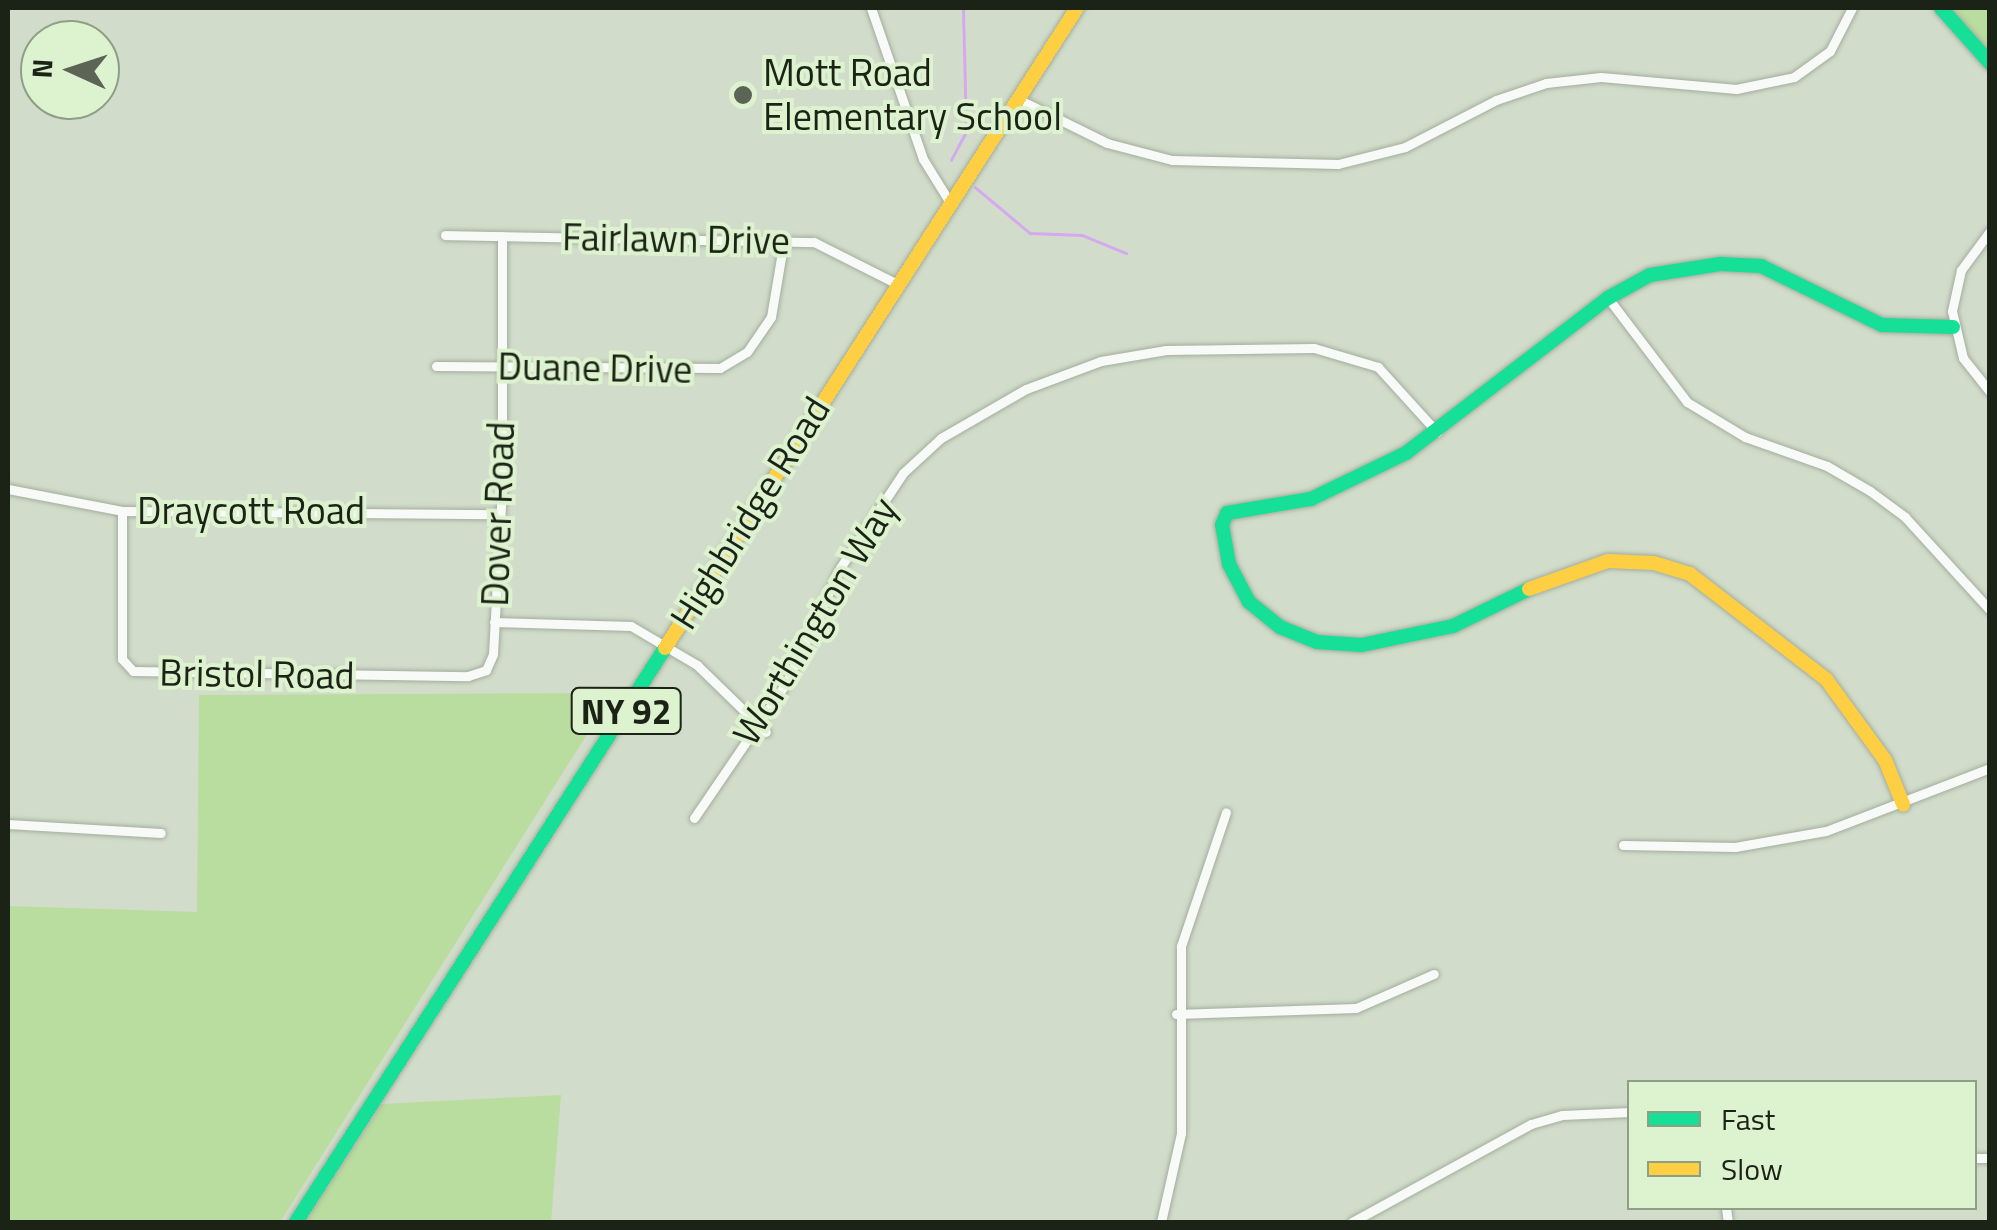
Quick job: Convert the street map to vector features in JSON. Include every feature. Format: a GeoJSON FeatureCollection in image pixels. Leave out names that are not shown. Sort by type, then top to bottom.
{"type":"FeatureCollection","features":[{"type":"Feature","properties":{"kind":"main road","name":"Highbridge Road"},"geometry":{"type":"LineString","coordinates":[[296,1222],[667,647],[895,283],[1077,8]]}},
{"type":"Feature","properties":{"kind":"main road"},"geometry":{"type":"LineString","coordinates":[[1941,8],[1990,63]]}},
{"type":"Feature","properties":{"kind":"main road"},"geometry":{"type":"LineString","coordinates":[[1903,804],[1885,760],[1826,680],[1690,574],[1654,563],[1608,561],[1571,570],[1454,626],[1360,644],[1317,642],[1280,627],[1249,602],[1229,564],[1222,525],[1227,513],[1311,499],[1437,432],[1608,298],[1650,275],[1748,264],[1789,276],[1882,326],[1953,328]]}},
{"type":"Feature","properties":{"kind":"street"},"geometry":{"type":"LineString","coordinates":[[872,8],[923,160],[948,201]]}},
{"type":"Feature","properties":{"kind":"street"},"geometry":{"type":"LineString","coordinates":[[1016,98],[1069,128],[1154,156],[1338,164],[1405,147],[1496,100],[1546,83],[1601,77],[1736,89],[1794,78],[1830,51],[1852,8]]}},
{"type":"Feature","properties":{"kind":"street"},"geometry":{"type":"LineString","coordinates":[[1990,230],[1961,270],[1953,328],[1963,358],[1990,392]]}},
{"type":"Feature","properties":{"kind":"street","name":"Fairlawn Drive"},"geometry":{"type":"LineString","coordinates":[[446,235],[827,244],[895,283]]}},
{"type":"Feature","properties":{"kind":"street","name":"Dover Road"},"geometry":{"type":"LineString","coordinates":[[486,670],[494,622],[502,236]]}},
{"type":"Feature","properties":{"kind":"street","name":"Duane Drive"},"geometry":{"type":"LineString","coordinates":[[436,366],[704,370],[732,364],[757,340],[778,302],[784,240]]}},
{"type":"Feature","properties":{"kind":"street"},"geometry":{"type":"LineString","coordinates":[[1608,298],[1687,402],[1745,437],[1827,466],[1870,490],[1905,517],[1990,610]]}},
{"type":"Feature","properties":{"kind":"street","name":"Worthington Way"},"geometry":{"type":"LineString","coordinates":[[694,818],[799,661],[840,568],[904,474],[952,431],[1065,372],[1166,350],[1339,352],[1391,378],[1437,432]]}},
{"type":"Feature","properties":{"kind":"street","name":"Draycott Road"},"geometry":{"type":"LineString","coordinates":[[8,489],[122,511],[497,514]]}},
{"type":"Feature","properties":{"kind":"street","name":"Bristol Road"},"geometry":{"type":"LineString","coordinates":[[122,511],[122,659],[133,671],[468,676],[486,670]]}},
{"type":"Feature","properties":{"kind":"street"},"geometry":{"type":"LineString","coordinates":[[494,622],[610,623],[698,665],[766,732]]}},
{"type":"Feature","properties":{"kind":"street"},"geometry":{"type":"LineString","coordinates":[[1624,845],[1694,848],[1780,841],[1903,804],[1990,768]]}},
{"type":"Feature","properties":{"kind":"street"},"geometry":{"type":"LineString","coordinates":[[1161,1222],[1181,1134],[1176,1014],[1180,946],[1226,812]]}},
{"type":"Feature","properties":{"kind":"street"},"geometry":{"type":"LineString","coordinates":[[8,824],[161,833]]}},
{"type":"Feature","properties":{"kind":"street"},"geometry":{"type":"LineString","coordinates":[[1176,1014],[1356,1008],[1434,974]]}},
{"type":"Feature","properties":{"kind":"street"},"geometry":{"type":"LineString","coordinates":[[1352,1222],[1531,1124],[1562,1115],[1627,1112]]}},
{"type":"Feature","properties":{"kind":"green space"},"geometry":{"type":"Polygon","coordinates":[[[1947,8],[1989,8],[1989,56],[1947,8]]]}},
{"type":"Feature","properties":{"kind":"green space"},"geometry":{"type":"Polygon","coordinates":[[[613,693],[280,1222],[8,1222],[8,906],[197,912],[199,695],[613,693]]]}},
{"type":"Feature","properties":{"kind":"green space"},"geometry":{"type":"Polygon","coordinates":[[[561,1095],[551,1222],[305,1222],[382,1104],[561,1095]]]}},
{"type":"Feature","properties":{"kind":"waterway"},"geometry":{"type":"LineString","coordinates":[[951,160],[966,132],[963,8]]}},
{"type":"Feature","properties":{"kind":"waterway"},"geometry":{"type":"LineString","coordinates":[[975,187],[1030,233],[1082,235],[1126,253]]}},
{"type":"Feature","properties":{"kind":"traffic: fast"},"geometry":{"type":"LineString","coordinates":[[1941,8],[1990,63]]}},
{"type":"Feature","properties":{"kind":"traffic: fast"},"geometry":{"type":"LineString","coordinates":[[1529,589],[1453,626],[1361,645],[1317,642],[1280,627],[1249,602],[1229,564],[1222,525],[1227,513],[1311,499],[1406,453],[1608,298],[1650,275],[1720,264],[1761,266],[1882,325],[1953,327]]}},
{"type":"Feature","properties":{"kind":"traffic: fast"},"geometry":{"type":"LineString","coordinates":[[296,1222],[665,648]]}},
{"type":"Feature","properties":{"kind":"traffic: slow"},"geometry":{"type":"LineString","coordinates":[[665,648],[1077,8]]}},
{"type":"Feature","properties":{"kind":"traffic: slow"},"geometry":{"type":"LineString","coordinates":[[1529,589],[1608,561],[1654,563],[1690,574],[1826,679],[1885,760],[1903,804]]}},
{"type":"Feature","properties":{"kind":"place","name":"Mott Road Elementary School"},"geometry":{"type":"Point","coordinates":[743,95]}}]}
